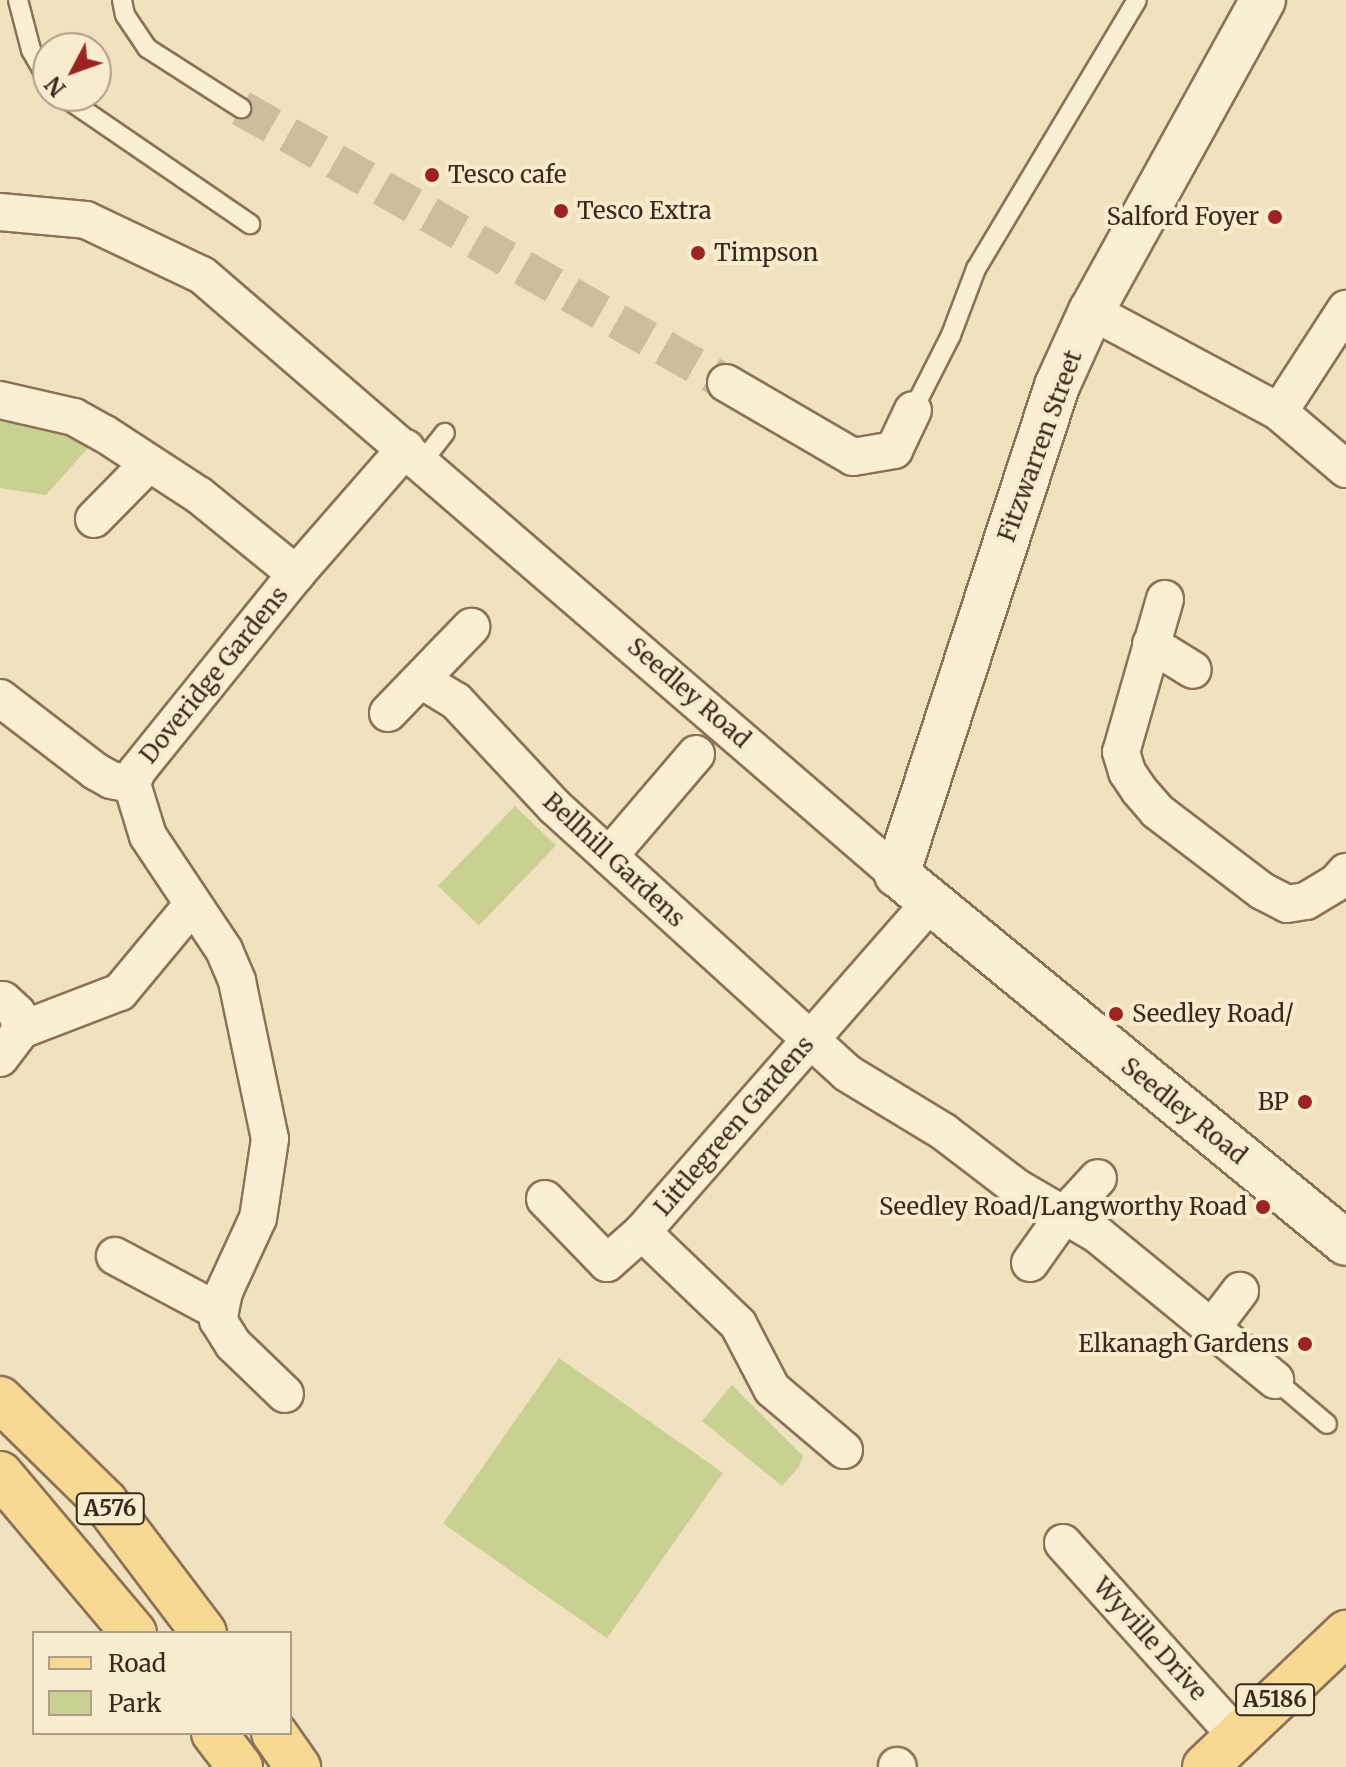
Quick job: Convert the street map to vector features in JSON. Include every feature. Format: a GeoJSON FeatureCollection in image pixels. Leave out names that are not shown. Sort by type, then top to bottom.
{"type":"FeatureCollection","features":[{"type":"Feature","properties":{"kind":"main road","name":"A576"},"geometry":{"type":"LineString","coordinates":[[0,1399],[105,1502],[183,1626]]}},
{"type":"Feature","properties":{"kind":"main road","name":"A576"},"geometry":{"type":"LineString","coordinates":[[0,1474],[132,1631]]}},
{"type":"Feature","properties":{"kind":"main road","name":"A5186"},"geometry":{"type":"LineString","coordinates":[[1205,1767],[1346,1633]]}},
{"type":"Feature","properties":{"kind":"main road"},"geometry":{"type":"LineString","coordinates":[[216,1735],[240,1767]]}},
{"type":"Feature","properties":{"kind":"main road"},"geometry":{"type":"LineString","coordinates":[[275,1735],[298,1767]]}},
{"type":"Feature","properties":{"kind":"street","name":"Fitzwarren Street"},"geometry":{"type":"LineString","coordinates":[[897,874],[1057,386],[1091,311],[1263,0]]}},
{"type":"Feature","properties":{"kind":"street","name":"Seedley Road"},"geometry":{"type":"LineString","coordinates":[[0,212],[86,220],[123,234],[202,275],[414,455],[719,704],[930,903],[1346,1243]]}},
{"type":"Feature","properties":{"kind":"street"},"geometry":{"type":"LineString","coordinates":[[1279,412],[1346,309]]}},
{"type":"Feature","properties":{"kind":"street"},"geometry":{"type":"LineString","coordinates":[[1091,311],[1279,412],[1346,469]]}},
{"type":"Feature","properties":{"kind":"street"},"geometry":{"type":"LineString","coordinates":[[726,383],[853,457],[894,450],[913,410]]}},
{"type":"Feature","properties":{"kind":"street"},"geometry":{"type":"LineString","coordinates":[[0,400],[74,417],[200,496],[296,574]]}},
{"type":"Feature","properties":{"kind":"street","name":"Doveridge Gardens"},"geometry":{"type":"LineString","coordinates":[[0,698],[95,771],[111,780],[132,784],[137,771],[296,574],[414,455]]}},
{"type":"Feature","properties":{"kind":"street"},"geometry":{"type":"LineString","coordinates":[[94,519],[148,464]]}},
{"type":"Feature","properties":{"kind":"street"},"geometry":{"type":"LineString","coordinates":[[1165,599],[1121,752],[1139,790],[1157,811],[1262,891],[1287,904],[1306,901],[1346,872]]}},
{"type":"Feature","properties":{"kind":"street"},"geometry":{"type":"LineString","coordinates":[[388,713],[471,627]]}},
{"type":"Feature","properties":{"kind":"street"},"geometry":{"type":"LineString","coordinates":[[1151,644],[1193,670]]}},
{"type":"Feature","properties":{"kind":"street","name":"Bellhill Gardens"},"geometry":{"type":"LineString","coordinates":[[421,680],[456,701],[555,807],[809,1041]]}},
{"type":"Feature","properties":{"kind":"street"},"geometry":{"type":"LineString","coordinates":[[609,856],[696,754]]}},
{"type":"Feature","properties":{"kind":"street"},"geometry":{"type":"LineString","coordinates":[[132,784],[148,836],[224,950],[237,981],[270,1139],[258,1218],[224,1292],[218,1320],[233,1344],[285,1394]]}},
{"type":"Feature","properties":{"kind":"street","name":"Littlegreen Gardens"},"geometry":{"type":"LineString","coordinates":[[844,1450],[772,1389],[738,1324],[642,1232],[930,903]]}},
{"type":"Feature","properties":{"kind":"street"},"geometry":{"type":"LineString","coordinates":[[8,1029],[120,992],[193,904]]}},
{"type":"Feature","properties":{"kind":"street"},"geometry":{"type":"LineString","coordinates":[[809,1041],[847,1073],[944,1132],[1016,1187],[1098,1235],[1275,1380]]}},
{"type":"Feature","properties":{"kind":"street"},"geometry":{"type":"LineString","coordinates":[[1030,1263],[1064,1215],[1098,1178]]}},
{"type":"Feature","properties":{"kind":"street"},"geometry":{"type":"LineString","coordinates":[[545,1199],[607,1263],[642,1232]]}},
{"type":"Feature","properties":{"kind":"street"},"geometry":{"type":"LineString","coordinates":[[115,1256],[220,1312]]}},
{"type":"Feature","properties":{"kind":"street"},"geometry":{"type":"LineString","coordinates":[[1211,1329],[1240,1291]]}},
{"type":"Feature","properties":{"kind":"street","name":"Wyville Drive"},"geometry":{"type":"LineString","coordinates":[[1063,1543],[1237,1736]]}},
{"type":"Feature","properties":{"kind":"lane"},"geometry":{"type":"LineString","coordinates":[[18,0],[32,52]]}},
{"type":"Feature","properties":{"kind":"lane"},"geometry":{"type":"LineString","coordinates":[[122,0],[125,15],[147,48],[241,108]]}},
{"type":"Feature","properties":{"kind":"lane"},"geometry":{"type":"LineString","coordinates":[[913,410],[951,335],[976,269],[1137,0]]}},
{"type":"Feature","properties":{"kind":"lane"},"geometry":{"type":"LineString","coordinates":[[86,112],[250,224]]}},
{"type":"Feature","properties":{"kind":"lane"},"geometry":{"type":"LineString","coordinates":[[414,455],[445,433]]}},
{"type":"Feature","properties":{"kind":"lane"},"geometry":{"type":"LineString","coordinates":[[1275,1380],[1327,1424]]}},
{"type":"Feature","properties":{"kind":"green space"},"geometry":{"type":"Polygon","coordinates":[[[0,411],[63,430],[89,447],[46,495],[0,488],[0,411]]]}},
{"type":"Feature","properties":{"kind":"green space"},"geometry":{"type":"Polygon","coordinates":[[[515,806],[556,846],[479,925],[438,886],[515,806]]]}},
{"type":"Feature","properties":{"kind":"green space"},"geometry":{"type":"Polygon","coordinates":[[[559,1358],[723,1473],[607,1638],[443,1523],[559,1358]]]}},
{"type":"Feature","properties":{"kind":"green space"},"geometry":{"type":"Polygon","coordinates":[[[732,1385],[803,1456],[799,1467],[782,1486],[702,1421],[732,1385]]]}},
{"type":"Feature","properties":{"kind":"tunnel"},"geometry":{"type":"LineString","coordinates":[[241,108],[726,383]]}},
{"type":"Feature","properties":{"kind":"place","name":"Tesco cafe"},"geometry":{"type":"Point","coordinates":[432,175]}},
{"type":"Feature","properties":{"kind":"place","name":"Tesco Extra"},"geometry":{"type":"Point","coordinates":[561,211]}},
{"type":"Feature","properties":{"kind":"place","name":"Salford Foyer"},"geometry":{"type":"Point","coordinates":[1275,217]}},
{"type":"Feature","properties":{"kind":"place","name":"Timpson"},"geometry":{"type":"Point","coordinates":[698,253]}},
{"type":"Feature","properties":{"kind":"place","name":"Seedley Road/"},"geometry":{"type":"Point","coordinates":[1116,1014]}},
{"type":"Feature","properties":{"kind":"place","name":"BP"},"geometry":{"type":"Point","coordinates":[1305,1102]}},
{"type":"Feature","properties":{"kind":"place","name":"Seedley Road/Langworthy Road"},"geometry":{"type":"Point","coordinates":[1263,1207]}},
{"type":"Feature","properties":{"kind":"place","name":"Elkanagh Gardens"},"geometry":{"type":"Point","coordinates":[1305,1344]}}]}
